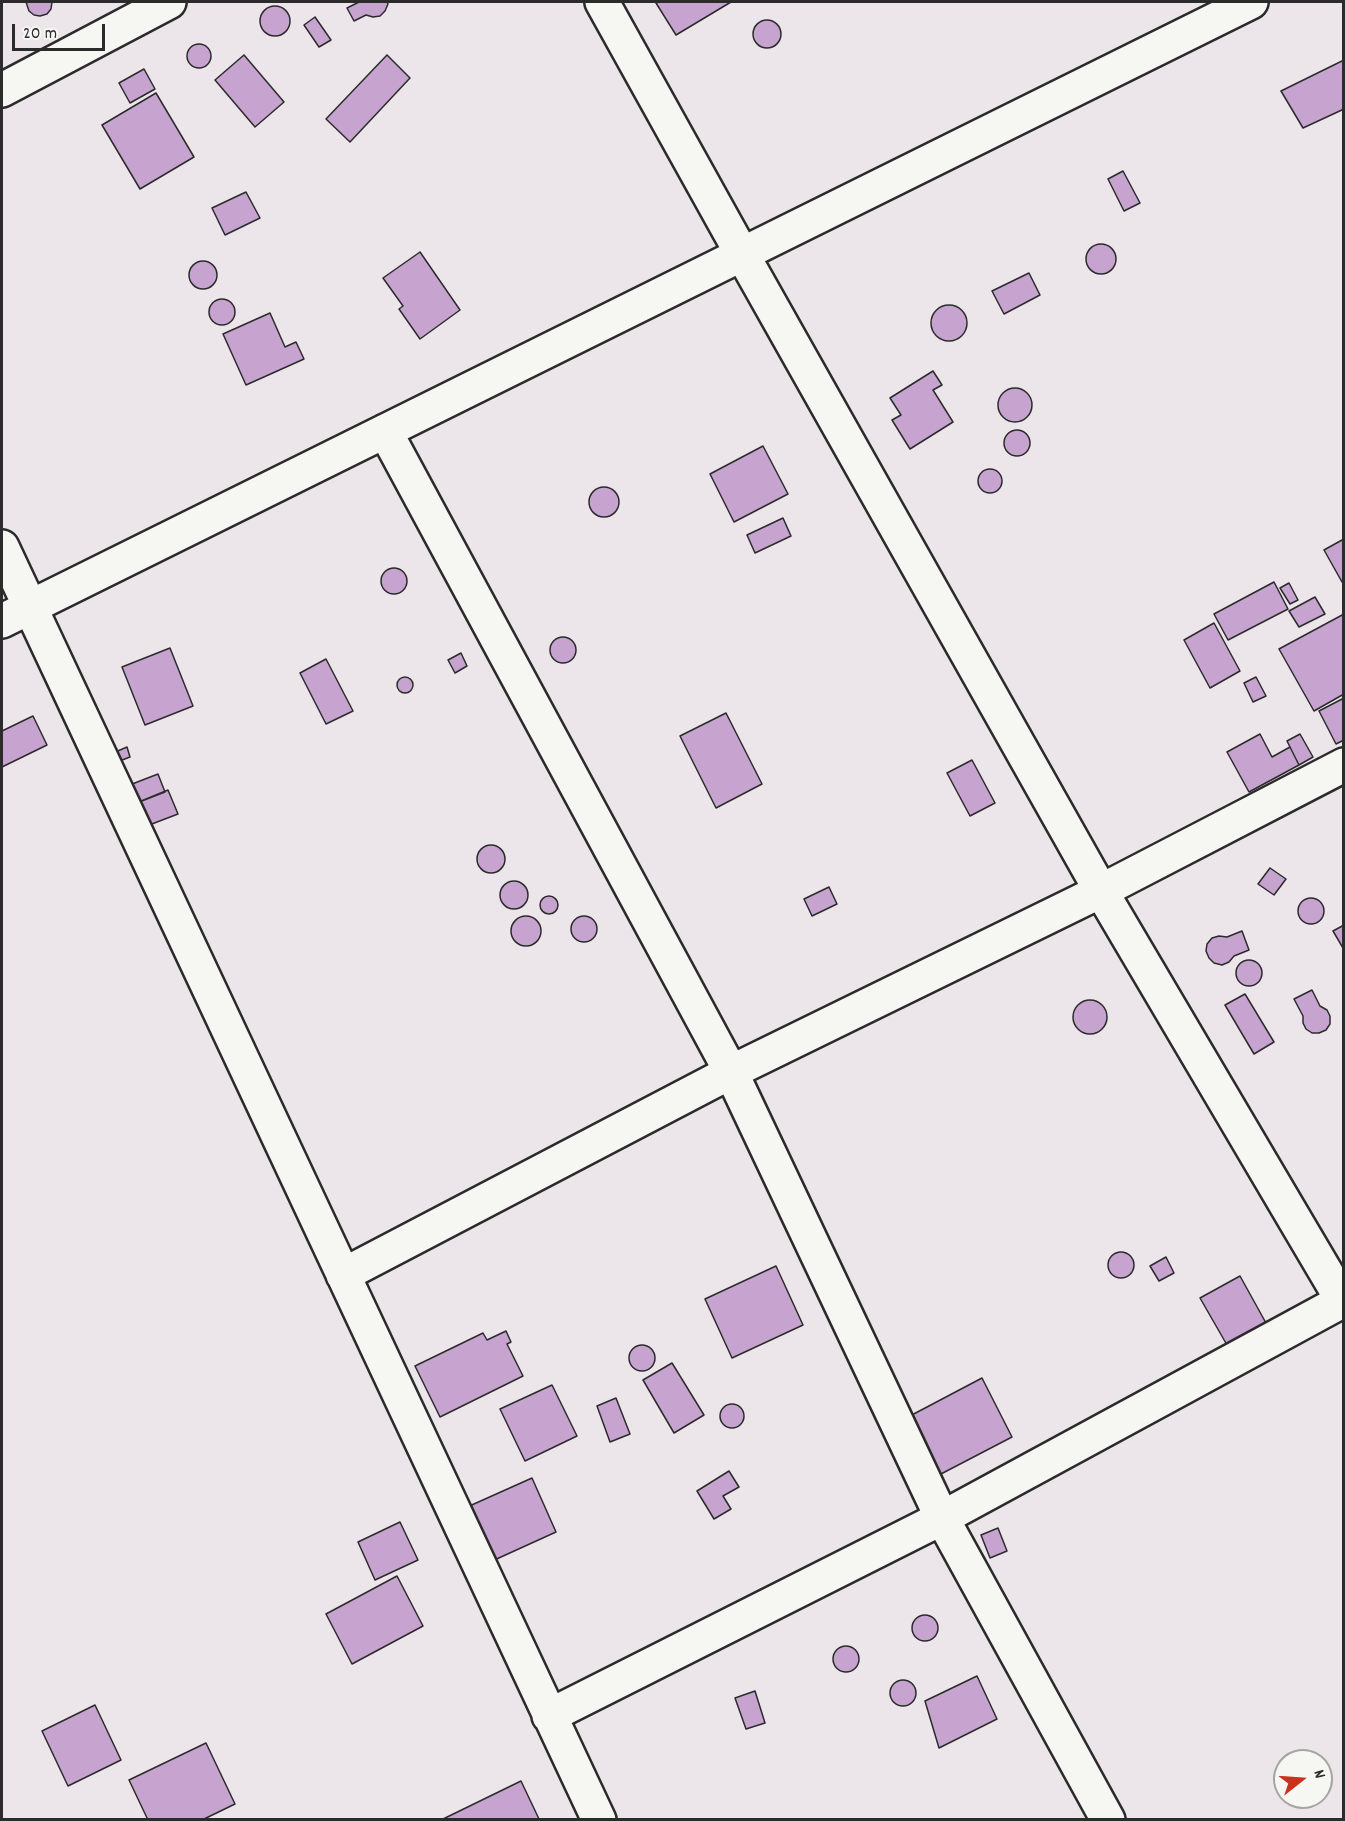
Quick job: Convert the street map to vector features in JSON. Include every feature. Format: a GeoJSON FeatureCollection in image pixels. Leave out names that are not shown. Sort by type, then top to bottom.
{"type":"FeatureCollection","features":[{"type":"Feature","properties":{"kind":"street"},"geometry":{"type":"LineString","coordinates":[[2,90],[169,2]]}},
{"type":"Feature","properties":{"kind":"street"},"geometry":{"type":"LineString","coordinates":[[549,1716],[942,1518],[1343,1301],[1101,891],[602,2]]}},
{"type":"Feature","properties":{"kind":"street"},"geometry":{"type":"LineString","coordinates":[[2,621],[1251,2]]}},
{"type":"Feature","properties":{"kind":"street"},"geometry":{"type":"LineString","coordinates":[[385,431],[731,1072],[942,1518],[1108,1820]]}},
{"type":"Feature","properties":{"kind":"street"},"geometry":{"type":"LineString","coordinates":[[2,547],[599,1820]]}},
{"type":"Feature","properties":{"kind":"street"},"geometry":{"type":"LineString","coordinates":[[343,1275],[731,1072],[1101,891],[1344,765]]}},
{"type":"Feature","properties":{"kind":"building"},"geometry":{"type":"Polygon","coordinates":[[[26,2],[52,2],[47,14],[40,16],[29,11],[26,2]]]}},
{"type":"Feature","properties":{"kind":"building"},"geometry":{"type":"Polygon","coordinates":[[[359,2],[387,2],[388,4],[380,16],[366,15],[354,21],[347,8],[359,2]]]}},
{"type":"Feature","properties":{"kind":"building"},"geometry":{"type":"Polygon","coordinates":[[[731,2],[676,35],[656,3],[731,2]]]}},
{"type":"Feature","properties":{"kind":"building"},"geometry":{"type":"Polygon","coordinates":[[[275,6],[286,10],[290,21],[286,32],[275,36],[264,32],[260,21],[264,10],[275,6]]]}},
{"type":"Feature","properties":{"kind":"building"},"geometry":{"type":"Polygon","coordinates":[[[315,17],[331,40],[319,47],[304,25],[315,17]]]}},
{"type":"Feature","properties":{"kind":"building"},"geometry":{"type":"Polygon","coordinates":[[[767,20],[777,24],[781,34],[777,44],[767,48],[757,44],[753,34],[757,24],[767,20]]]}},
{"type":"Feature","properties":{"kind":"building"},"geometry":{"type":"Polygon","coordinates":[[[199,44],[208,47],[211,56],[208,65],[199,68],[190,65],[187,56],[190,47],[199,44]]]}},
{"type":"Feature","properties":{"kind":"building"},"geometry":{"type":"Polygon","coordinates":[[[244,55],[284,102],[255,127],[215,80],[244,55]]]}},
{"type":"Feature","properties":{"kind":"building"},"geometry":{"type":"Polygon","coordinates":[[[387,55],[410,78],[350,142],[326,119],[387,55]]]}},
{"type":"Feature","properties":{"kind":"building"},"geometry":{"type":"Polygon","coordinates":[[[1344,60],[1344,109],[1303,128],[1281,91],[1344,60]]]}},
{"type":"Feature","properties":{"kind":"building"},"geometry":{"type":"Polygon","coordinates":[[[144,69],[155,89],[130,103],[119,83],[144,69]]]}},
{"type":"Feature","properties":{"kind":"building"},"geometry":{"type":"Polygon","coordinates":[[[156,93],[194,157],[140,189],[102,125],[156,93]]]}},
{"type":"Feature","properties":{"kind":"building"},"geometry":{"type":"Polygon","coordinates":[[[1123,171],[1140,203],[1124,211],[1108,179],[1123,171]]]}},
{"type":"Feature","properties":{"kind":"building"},"geometry":{"type":"Polygon","coordinates":[[[246,192],[260,218],[225,235],[212,208],[246,192]]]}},
{"type":"Feature","properties":{"kind":"building"},"geometry":{"type":"Polygon","coordinates":[[[1101,244],[1112,248],[1116,259],[1112,270],[1101,274],[1090,270],[1086,259],[1090,248],[1101,244]]]}},
{"type":"Feature","properties":{"kind":"building"},"geometry":{"type":"Polygon","coordinates":[[[420,252],[460,310],[420,339],[399,309],[403,306],[383,278],[420,252]]]}},
{"type":"Feature","properties":{"kind":"building"},"geometry":{"type":"Polygon","coordinates":[[[203,261],[213,265],[217,275],[213,285],[203,289],[193,285],[189,275],[193,265],[203,261]]]}},
{"type":"Feature","properties":{"kind":"building"},"geometry":{"type":"Polygon","coordinates":[[[1029,273],[1040,295],[1004,314],[992,291],[1029,273]]]}},
{"type":"Feature","properties":{"kind":"building"},"geometry":{"type":"Polygon","coordinates":[[[222,299],[231,303],[235,312],[231,321],[222,325],[213,321],[209,312],[213,303],[222,299]]]}},
{"type":"Feature","properties":{"kind":"building"},"geometry":{"type":"Polygon","coordinates":[[[949,305],[962,310],[967,323],[962,336],[949,341],[936,336],[931,323],[936,310],[949,305]]]}},
{"type":"Feature","properties":{"kind":"building"},"geometry":{"type":"Polygon","coordinates":[[[270,313],[285,347],[296,342],[304,359],[246,385],[223,334],[270,313]]]}},
{"type":"Feature","properties":{"kind":"building"},"geometry":{"type":"Polygon","coordinates":[[[933,371],[942,385],[933,390],[953,422],[910,449],[892,420],[901,415],[890,398],[933,371]]]}},
{"type":"Feature","properties":{"kind":"building"},"geometry":{"type":"Polygon","coordinates":[[[1015,388],[1027,393],[1032,405],[1027,417],[1015,422],[1003,417],[998,405],[1003,393],[1015,388]]]}},
{"type":"Feature","properties":{"kind":"building"},"geometry":{"type":"Polygon","coordinates":[[[1017,430],[1026,434],[1030,443],[1026,452],[1017,456],[1008,452],[1004,443],[1008,434],[1017,430]]]}},
{"type":"Feature","properties":{"kind":"building"},"geometry":{"type":"Polygon","coordinates":[[[763,446],[788,494],[734,522],[710,474],[763,446]]]}},
{"type":"Feature","properties":{"kind":"building"},"geometry":{"type":"Polygon","coordinates":[[[990,469],[998,473],[1002,481],[998,489],[990,493],[982,489],[978,481],[982,473],[990,469]]]}},
{"type":"Feature","properties":{"kind":"building"},"geometry":{"type":"Polygon","coordinates":[[[604,487],[615,491],[619,502],[615,513],[604,517],[593,513],[589,502],[593,491],[604,487]]]}},
{"type":"Feature","properties":{"kind":"building"},"geometry":{"type":"Polygon","coordinates":[[[783,518],[791,536],[755,553],[747,535],[783,518]]]}},
{"type":"Feature","properties":{"kind":"building"},"geometry":{"type":"Polygon","coordinates":[[[1342,540],[1344,543],[1344,581],[1342,582],[1324,550],[1342,540]]]}},
{"type":"Feature","properties":{"kind":"building"},"geometry":{"type":"Polygon","coordinates":[[[394,568],[403,572],[407,581],[403,590],[394,594],[385,590],[381,581],[385,572],[394,568]]]}},
{"type":"Feature","properties":{"kind":"building"},"geometry":{"type":"Polygon","coordinates":[[[1274,582],[1288,609],[1228,640],[1214,614],[1274,582]]]}},
{"type":"Feature","properties":{"kind":"building"},"geometry":{"type":"Polygon","coordinates":[[[1289,583],[1298,600],[1290,604],[1280,588],[1289,583]]]}},
{"type":"Feature","properties":{"kind":"building"},"geometry":{"type":"Polygon","coordinates":[[[1315,597],[1325,614],[1299,627],[1289,611],[1315,597]]]}},
{"type":"Feature","properties":{"kind":"building"},"geometry":{"type":"Polygon","coordinates":[[[1344,614],[1344,694],[1314,711],[1279,649],[1344,614]]]}},
{"type":"Feature","properties":{"kind":"building"},"geometry":{"type":"Polygon","coordinates":[[[1214,623],[1240,671],[1210,688],[1184,640],[1214,623]]]}},
{"type":"Feature","properties":{"kind":"building"},"geometry":{"type":"Polygon","coordinates":[[[563,637],[572,641],[576,650],[572,659],[563,663],[554,659],[550,650],[554,641],[563,637]]]}},
{"type":"Feature","properties":{"kind":"building"},"geometry":{"type":"Polygon","coordinates":[[[170,648],[193,706],[145,725],[122,667],[170,648]]]}},
{"type":"Feature","properties":{"kind":"building"},"geometry":{"type":"Polygon","coordinates":[[[461,653],[467,666],[455,673],[448,660],[461,653]]]}},
{"type":"Feature","properties":{"kind":"building"},"geometry":{"type":"Polygon","coordinates":[[[326,659],[353,711],[326,724],[300,673],[326,659]]]}},
{"type":"Feature","properties":{"kind":"building"},"geometry":{"type":"Polygon","coordinates":[[[405,677],[413,685],[405,693],[397,685],[405,677]]]}},
{"type":"Feature","properties":{"kind":"building"},"geometry":{"type":"Polygon","coordinates":[[[1256,677],[1266,696],[1253,702],[1244,683],[1256,677]]]}},
{"type":"Feature","properties":{"kind":"building"},"geometry":{"type":"Polygon","coordinates":[[[1344,698],[1344,740],[1336,744],[1319,711],[1344,698]]]}},
{"type":"Feature","properties":{"kind":"building"},"geometry":{"type":"Polygon","coordinates":[[[726,713],[762,784],[716,808],[680,736],[726,713]]]}},
{"type":"Feature","properties":{"kind":"building"},"geometry":{"type":"Polygon","coordinates":[[[33,716],[47,745],[2,767],[2,731],[33,716]]]}},
{"type":"Feature","properties":{"kind":"building"},"geometry":{"type":"Polygon","coordinates":[[[1260,734],[1272,757],[1290,747],[1299,765],[1249,792],[1227,752],[1260,734]]]}},
{"type":"Feature","properties":{"kind":"building"},"geometry":{"type":"Polygon","coordinates":[[[1300,734],[1313,757],[1299,765],[1287,741],[1300,734]]]}},
{"type":"Feature","properties":{"kind":"building"},"geometry":{"type":"Polygon","coordinates":[[[127,747],[130,757],[117,762],[113,753],[127,747]]]}},
{"type":"Feature","properties":{"kind":"building"},"geometry":{"type":"Polygon","coordinates":[[[972,760],[995,803],[970,816],[947,773],[972,760]]]}},
{"type":"Feature","properties":{"kind":"building"},"geometry":{"type":"Polygon","coordinates":[[[158,774],[165,792],[134,804],[127,786],[158,774]]]}},
{"type":"Feature","properties":{"kind":"building"},"geometry":{"type":"Polygon","coordinates":[[[168,790],[178,814],[144,827],[134,804],[168,790]]]}},
{"type":"Feature","properties":{"kind":"building"},"geometry":{"type":"Polygon","coordinates":[[[491,845],[501,849],[505,859],[501,869],[491,873],[481,869],[477,859],[481,849],[491,845]]]}},
{"type":"Feature","properties":{"kind":"building"},"geometry":{"type":"Polygon","coordinates":[[[1270,868],[1286,879],[1274,895],[1258,884],[1270,868]]]}},
{"type":"Feature","properties":{"kind":"building"},"geometry":{"type":"Polygon","coordinates":[[[514,881],[524,885],[528,895],[524,905],[514,909],[504,905],[500,895],[504,885],[514,881]]]}},
{"type":"Feature","properties":{"kind":"building"},"geometry":{"type":"Polygon","coordinates":[[[829,887],[837,904],[812,916],[804,899],[829,887]]]}},
{"type":"Feature","properties":{"kind":"building"},"geometry":{"type":"Polygon","coordinates":[[[549,896],[555,899],[558,905],[555,911],[549,914],[543,911],[540,905],[543,899],[549,896]]]}},
{"type":"Feature","properties":{"kind":"building"},"geometry":{"type":"Polygon","coordinates":[[[1311,898],[1320,902],[1324,911],[1320,920],[1311,924],[1302,920],[1298,911],[1302,902],[1311,898]]]}},
{"type":"Feature","properties":{"kind":"building"},"geometry":{"type":"Polygon","coordinates":[[[526,916],[532,917],[540,925],[540,937],[532,945],[526,946],[520,945],[512,937],[511,931],[512,925],[520,917],[526,916]]]}},
{"type":"Feature","properties":{"kind":"building"},"geometry":{"type":"Polygon","coordinates":[[[584,916],[593,920],[597,929],[593,938],[584,942],[575,938],[571,929],[575,920],[584,916]]]}},
{"type":"Feature","properties":{"kind":"building"},"geometry":{"type":"Polygon","coordinates":[[[1344,925],[1344,948],[1343,948],[1333,931],[1344,925]]]}},
{"type":"Feature","properties":{"kind":"building"},"geometry":{"type":"Polygon","coordinates":[[[1242,931],[1249,950],[1234,956],[1222,965],[1214,963],[1209,958],[1206,951],[1207,944],[1212,938],[1227,937],[1242,931]]]}},
{"type":"Feature","properties":{"kind":"building"},"geometry":{"type":"Polygon","coordinates":[[[1249,960],[1258,964],[1262,973],[1258,982],[1249,986],[1240,982],[1236,973],[1240,964],[1249,960]]]}},
{"type":"Feature","properties":{"kind":"building"},"geometry":{"type":"Polygon","coordinates":[[[1312,990],[1320,1006],[1327,1010],[1330,1016],[1330,1024],[1326,1030],[1319,1033],[1312,1033],[1306,1029],[1303,1016],[1294,999],[1312,990]]]}},
{"type":"Feature","properties":{"kind":"building"},"geometry":{"type":"Polygon","coordinates":[[[1245,994],[1274,1042],[1254,1054],[1225,1005],[1245,994]]]}},
{"type":"Feature","properties":{"kind":"building"},"geometry":{"type":"Polygon","coordinates":[[[1090,1000],[1102,1005],[1107,1017],[1102,1029],[1090,1034],[1078,1029],[1073,1017],[1078,1005],[1090,1000]]]}},
{"type":"Feature","properties":{"kind":"building"},"geometry":{"type":"Polygon","coordinates":[[[1121,1252],[1130,1256],[1134,1265],[1130,1274],[1121,1278],[1112,1274],[1108,1265],[1112,1256],[1121,1252]]]}},
{"type":"Feature","properties":{"kind":"building"},"geometry":{"type":"Polygon","coordinates":[[[1166,1257],[1174,1273],[1159,1281],[1150,1266],[1166,1257]]]}},
{"type":"Feature","properties":{"kind":"building"},"geometry":{"type":"Polygon","coordinates":[[[776,1266],[803,1325],[732,1358],[705,1299],[776,1266]]]}},
{"type":"Feature","properties":{"kind":"building"},"geometry":{"type":"Polygon","coordinates":[[[1240,1276],[1266,1323],[1227,1345],[1200,1298],[1240,1276]]]}},
{"type":"Feature","properties":{"kind":"building"},"geometry":{"type":"Polygon","coordinates":[[[506,1331],[511,1342],[507,1344],[523,1376],[440,1417],[415,1366],[483,1333],[487,1340],[506,1331]]]}},
{"type":"Feature","properties":{"kind":"building"},"geometry":{"type":"Polygon","coordinates":[[[642,1345],[651,1349],[655,1358],[651,1367],[642,1371],[633,1367],[629,1358],[633,1349],[642,1345]]]}},
{"type":"Feature","properties":{"kind":"building"},"geometry":{"type":"Polygon","coordinates":[[[672,1363],[704,1415],[674,1433],[643,1380],[672,1363]]]}},
{"type":"Feature","properties":{"kind":"building"},"geometry":{"type":"Polygon","coordinates":[[[982,1378],[1012,1437],[939,1475],[908,1417],[982,1378]]]}},
{"type":"Feature","properties":{"kind":"building"},"geometry":{"type":"Polygon","coordinates":[[[552,1385],[577,1436],[525,1461],[500,1409],[552,1385]]]}},
{"type":"Feature","properties":{"kind":"building"},"geometry":{"type":"Polygon","coordinates":[[[616,1398],[630,1434],[610,1442],[597,1406],[616,1398]]]}},
{"type":"Feature","properties":{"kind":"building"},"geometry":{"type":"Polygon","coordinates":[[[732,1404],[740,1408],[744,1416],[740,1424],[732,1428],[724,1424],[720,1416],[724,1408],[732,1404]]]}},
{"type":"Feature","properties":{"kind":"building"},"geometry":{"type":"Polygon","coordinates":[[[729,1471],[739,1487],[723,1496],[731,1509],[714,1519],[697,1491],[729,1471]]]}},
{"type":"Feature","properties":{"kind":"building"},"geometry":{"type":"Polygon","coordinates":[[[532,1478],[556,1532],[490,1562],[465,1508],[532,1478]]]}},
{"type":"Feature","properties":{"kind":"building"},"geometry":{"type":"Polygon","coordinates":[[[400,1522],[418,1560],[375,1580],[358,1542],[400,1522]]]}},
{"type":"Feature","properties":{"kind":"building"},"geometry":{"type":"Polygon","coordinates":[[[998,1528],[1007,1551],[990,1558],[981,1535],[998,1528]]]}},
{"type":"Feature","properties":{"kind":"building"},"geometry":{"type":"Polygon","coordinates":[[[397,1576],[423,1626],[352,1664],[326,1614],[397,1576]]]}},
{"type":"Feature","properties":{"kind":"building"},"geometry":{"type":"Polygon","coordinates":[[[925,1615],[934,1619],[938,1628],[934,1637],[925,1641],[916,1637],[912,1628],[916,1619],[925,1615]]]}},
{"type":"Feature","properties":{"kind":"building"},"geometry":{"type":"Polygon","coordinates":[[[846,1646],[855,1650],[859,1659],[855,1668],[846,1672],[837,1668],[833,1659],[837,1650],[846,1646]]]}},
{"type":"Feature","properties":{"kind":"building"},"geometry":{"type":"Polygon","coordinates":[[[977,1676],[997,1719],[939,1748],[925,1701],[977,1676]]]}},
{"type":"Feature","properties":{"kind":"building"},"geometry":{"type":"Polygon","coordinates":[[[903,1680],[912,1684],[916,1693],[912,1702],[903,1706],[894,1702],[890,1693],[894,1684],[903,1680]]]}},
{"type":"Feature","properties":{"kind":"building"},"geometry":{"type":"Polygon","coordinates":[[[755,1691],[765,1723],[746,1729],[735,1698],[755,1691]]]}},
{"type":"Feature","properties":{"kind":"building"},"geometry":{"type":"Polygon","coordinates":[[[95,1705],[121,1760],[68,1786],[42,1731],[95,1705]]]}},
{"type":"Feature","properties":{"kind":"building"},"geometry":{"type":"Polygon","coordinates":[[[206,1743],[235,1804],[202,1820],[148,1820],[129,1780],[206,1743]]]}},
{"type":"Feature","properties":{"kind":"building"},"geometry":{"type":"Polygon","coordinates":[[[521,1781],[539,1819],[441,1820],[521,1781]]]}}]}
